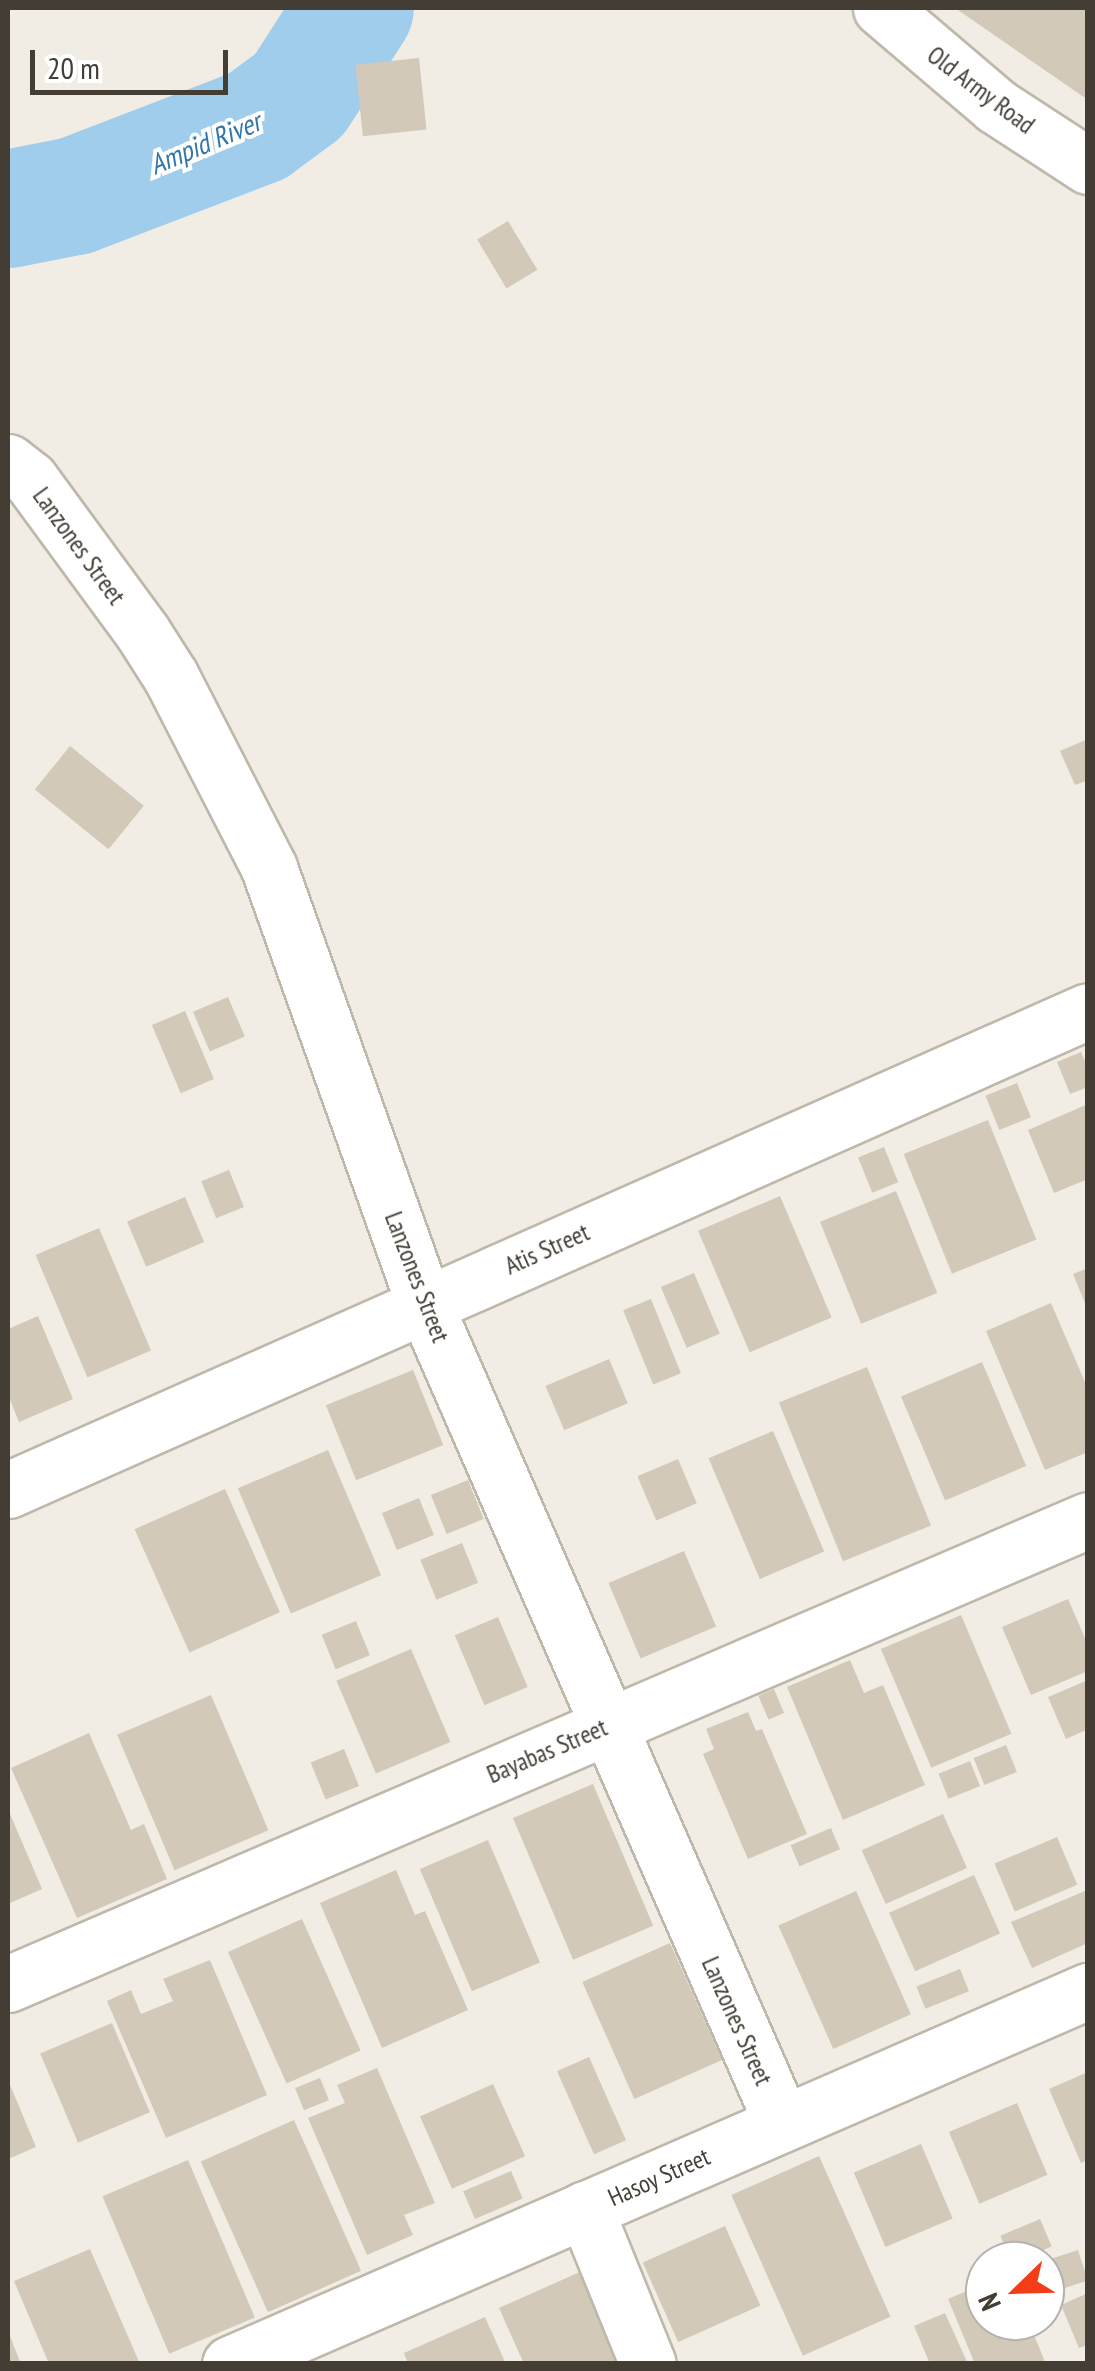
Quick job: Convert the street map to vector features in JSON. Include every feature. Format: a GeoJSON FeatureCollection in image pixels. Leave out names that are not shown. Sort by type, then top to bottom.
{"type":"FeatureCollection","features":[{"type":"Feature","properties":{"kind":"street","name":"Old Army Road"},"geometry":{"type":"LineString","coordinates":[[881,8],[996,106],[1088,166]]}},
{"type":"Feature","properties":{"kind":"street","name":"Lanzones Street"},"geometry":{"type":"LineString","coordinates":[[8,462],[30,478],[153,648],[269,868],[424,1303],[782,2123]]}},
{"type":"Feature","properties":{"kind":"street","name":"Atis Street"},"geometry":{"type":"LineString","coordinates":[[8,1490],[1088,1011]]}},
{"type":"Feature","properties":{"kind":"street","name":"Bayabas Street"},"geometry":{"type":"LineString","coordinates":[[8,1984],[1088,1520]]}},
{"type":"Feature","properties":{"kind":"street","name":"Hasoy Street"},"geometry":{"type":"LineString","coordinates":[[230,2364],[1088,1990]]}},
{"type":"Feature","properties":{"kind":"street"},"geometry":{"type":"LineString","coordinates":[[585,2209],[648,2364]]}},
{"type":"Feature","properties":{"kind":"building"},"geometry":{"type":"Polygon","coordinates":[[[955,8],[1088,8],[1088,100],[955,8]]]}},
{"type":"Feature","properties":{"kind":"building"},"geometry":{"type":"Polygon","coordinates":[[[419,58],[427,130],[363,136],[355,65],[419,58]]]}},
{"type":"Feature","properties":{"kind":"building"},"geometry":{"type":"Polygon","coordinates":[[[508,221],[537,270],[506,288],[477,240],[508,221]]]}},
{"type":"Feature","properties":{"kind":"building"},"geometry":{"type":"Polygon","coordinates":[[[1088,739],[1088,780],[1075,785],[1060,751],[1088,739]]]}},
{"type":"Feature","properties":{"kind":"building"},"geometry":{"type":"Polygon","coordinates":[[[70,746],[144,806],[109,849],[35,790],[70,746]]]}},
{"type":"Feature","properties":{"kind":"building"},"geometry":{"type":"Polygon","coordinates":[[[228,997],[245,1037],[210,1051],[193,1012],[228,997]]]}},
{"type":"Feature","properties":{"kind":"building"},"geometry":{"type":"Polygon","coordinates":[[[185,1011],[214,1079],[181,1093],[152,1025],[185,1011]]]}},
{"type":"Feature","properties":{"kind":"building"},"geometry":{"type":"Polygon","coordinates":[[[1081,1052],[1088,1068],[1088,1087],[1070,1094],[1057,1062],[1081,1052]]]}},
{"type":"Feature","properties":{"kind":"building"},"geometry":{"type":"Polygon","coordinates":[[[1017,1083],[1031,1117],[999,1130],[985,1096],[1017,1083]]]}},
{"type":"Feature","properties":{"kind":"building"},"geometry":{"type":"Polygon","coordinates":[[[1088,1104],[1088,1179],[1054,1193],[1028,1130],[1088,1104]]]}},
{"type":"Feature","properties":{"kind":"building"},"geometry":{"type":"Polygon","coordinates":[[[988,1120],[1036,1240],[952,1274],[904,1154],[988,1120]]]}},
{"type":"Feature","properties":{"kind":"building"},"geometry":{"type":"Polygon","coordinates":[[[884,1147],[898,1182],[872,1193],[858,1157],[884,1147]]]}},
{"type":"Feature","properties":{"kind":"building"},"geometry":{"type":"Polygon","coordinates":[[[229,1170],[244,1207],[216,1218],[201,1181],[229,1170]]]}},
{"type":"Feature","properties":{"kind":"building"},"geometry":{"type":"Polygon","coordinates":[[[896,1191],[937,1293],[861,1324],[820,1222],[896,1191]]]}},
{"type":"Feature","properties":{"kind":"building"},"geometry":{"type":"Polygon","coordinates":[[[780,1196],[832,1318],[750,1352],[698,1231],[780,1196]]]}},
{"type":"Feature","properties":{"kind":"building"},"geometry":{"type":"Polygon","coordinates":[[[185,1197],[204,1242],[146,1267],[127,1222],[185,1197]]]}},
{"type":"Feature","properties":{"kind":"building"},"geometry":{"type":"Polygon","coordinates":[[[99,1228],[151,1350],[87,1377],[35,1255],[99,1228]]]}},
{"type":"Feature","properties":{"kind":"building"},"geometry":{"type":"Polygon","coordinates":[[[1088,1268],[1088,1308],[1087,1308],[1073,1274],[1088,1268]]]}},
{"type":"Feature","properties":{"kind":"building"},"geometry":{"type":"Polygon","coordinates":[[[694,1273],[720,1334],[687,1348],[661,1287],[694,1273]]]}},
{"type":"Feature","properties":{"kind":"building"},"geometry":{"type":"Polygon","coordinates":[[[651,1299],[681,1373],[653,1384],[623,1310],[651,1299]]]}},
{"type":"Feature","properties":{"kind":"building"},"geometry":{"type":"Polygon","coordinates":[[[1051,1303],[1088,1389],[1088,1452],[1045,1470],[986,1331],[1051,1303]]]}},
{"type":"Feature","properties":{"kind":"building"},"geometry":{"type":"Polygon","coordinates":[[[38,1316],[73,1399],[19,1422],[8,1395],[8,1329],[38,1316]]]}},
{"type":"Feature","properties":{"kind":"building"},"geometry":{"type":"Polygon","coordinates":[[[609,1359],[628,1403],[564,1430],[545,1386],[609,1359]]]}},
{"type":"Feature","properties":{"kind":"building"},"geometry":{"type":"Polygon","coordinates":[[[982,1362],[1026,1466],[945,1500],[901,1396],[982,1362]]]}},
{"type":"Feature","properties":{"kind":"building"},"geometry":{"type":"Polygon","coordinates":[[[867,1367],[931,1526],[843,1561],[779,1403],[867,1367]]]}},
{"type":"Feature","properties":{"kind":"building"},"geometry":{"type":"Polygon","coordinates":[[[413,1370],[443,1445],[356,1480],[326,1405],[413,1370]]]}},
{"type":"Feature","properties":{"kind":"building"},"geometry":{"type":"Polygon","coordinates":[[[773,1431],[824,1552],[760,1579],[709,1458],[773,1431]]]}},
{"type":"Feature","properties":{"kind":"building"},"geometry":{"type":"Polygon","coordinates":[[[328,1450],[381,1575],[291,1613],[238,1488],[328,1450]]]}},
{"type":"Feature","properties":{"kind":"building"},"geometry":{"type":"Polygon","coordinates":[[[678,1459],[697,1503],[656,1520],[637,1476],[678,1459]]]}},
{"type":"Feature","properties":{"kind":"building"},"geometry":{"type":"Polygon","coordinates":[[[468,1480],[484,1519],[447,1534],[431,1495],[468,1480]]]}},
{"type":"Feature","properties":{"kind":"building"},"geometry":{"type":"Polygon","coordinates":[[[225,1489],[280,1612],[189,1653],[135,1529],[225,1489]]]}},
{"type":"Feature","properties":{"kind":"building"},"geometry":{"type":"Polygon","coordinates":[[[419,1498],[434,1535],[397,1550],[382,1513],[419,1498]]]}},
{"type":"Feature","properties":{"kind":"building"},"geometry":{"type":"Polygon","coordinates":[[[462,1543],[478,1583],[436,1600],[420,1560],[462,1543]]]}},
{"type":"Feature","properties":{"kind":"building"},"geometry":{"type":"Polygon","coordinates":[[[684,1551],[716,1626],[641,1659],[609,1583],[684,1551]]]}},
{"type":"Feature","properties":{"kind":"building"},"geometry":{"type":"Polygon","coordinates":[[[1068,1599],[1088,1645],[1088,1671],[1031,1695],[1002,1627],[1068,1599]]]}},
{"type":"Feature","properties":{"kind":"building"},"geometry":{"type":"Polygon","coordinates":[[[961,1615],[1011,1734],[931,1768],[881,1649],[961,1615]]]}},
{"type":"Feature","properties":{"kind":"building"},"geometry":{"type":"Polygon","coordinates":[[[498,1617],[528,1687],[484,1705],[455,1635],[498,1617]]]}},
{"type":"Feature","properties":{"kind":"building"},"geometry":{"type":"Polygon","coordinates":[[[356,1621],[370,1655],[336,1669],[322,1635],[356,1621]]]}},
{"type":"Feature","properties":{"kind":"building"},"geometry":{"type":"Polygon","coordinates":[[[411,1649],[450,1742],[376,1774],[336,1681],[411,1649]]]}},
{"type":"Feature","properties":{"kind":"building"},"geometry":{"type":"Polygon","coordinates":[[[850,1660],[864,1693],[883,1685],[925,1785],[843,1820],[787,1687],[850,1660]]]}},
{"type":"Feature","properties":{"kind":"building"},"geometry":{"type":"Polygon","coordinates":[[[1088,1680],[1088,1729],[1066,1739],[1048,1697],[1088,1680]]]}},
{"type":"Feature","properties":{"kind":"building"},"geometry":{"type":"Polygon","coordinates":[[[774,1689],[784,1713],[769,1720],[758,1696],[774,1689]]]}},
{"type":"Feature","properties":{"kind":"building"},"geometry":{"type":"Polygon","coordinates":[[[211,1695],[268,1830],[175,1870],[117,1735],[211,1695]]]}},
{"type":"Feature","properties":{"kind":"building"},"geometry":{"type":"Polygon","coordinates":[[[748,1712],[756,1731],[762,1729],[807,1834],[748,1859],[703,1754],[714,1749],[706,1729],[748,1712]]]}},
{"type":"Feature","properties":{"kind":"building"},"geometry":{"type":"Polygon","coordinates":[[[89,1733],[131,1830],[144,1824],[167,1879],[77,1918],[11,1768],[89,1733]]]}},
{"type":"Feature","properties":{"kind":"building"},"geometry":{"type":"Polygon","coordinates":[[[1006,1745],[1017,1772],[984,1785],[974,1758],[1006,1745]]]}},
{"type":"Feature","properties":{"kind":"building"},"geometry":{"type":"Polygon","coordinates":[[[344,1749],[359,1786],[326,1800],[311,1762],[344,1749]]]}},
{"type":"Feature","properties":{"kind":"building"},"geometry":{"type":"Polygon","coordinates":[[[970,1761],[980,1786],[949,1799],[938,1774],[970,1761]]]}},
{"type":"Feature","properties":{"kind":"building"},"geometry":{"type":"Polygon","coordinates":[[[593,1784],[653,1926],[573,1960],[513,1818],[593,1784]]]}},
{"type":"Feature","properties":{"kind":"building"},"geometry":{"type":"Polygon","coordinates":[[[8,1809],[42,1889],[8,1904],[8,1809]]]}},
{"type":"Feature","properties":{"kind":"building"},"geometry":{"type":"Polygon","coordinates":[[[943,1814],[967,1868],[886,1904],[862,1850],[943,1814]]]}},
{"type":"Feature","properties":{"kind":"building"},"geometry":{"type":"Polygon","coordinates":[[[831,1828],[840,1849],[799,1866],[790,1845],[831,1828]]]}},
{"type":"Feature","properties":{"kind":"building"},"geometry":{"type":"Polygon","coordinates":[[[1057,1837],[1077,1885],[1015,1911],[994,1864],[1057,1837]]]}},
{"type":"Feature","properties":{"kind":"building"},"geometry":{"type":"Polygon","coordinates":[[[488,1840],[540,1962],[472,1991],[420,1869],[488,1840]]]}},
{"type":"Feature","properties":{"kind":"building"},"geometry":{"type":"Polygon","coordinates":[[[396,1870],[415,1915],[425,1911],[468,2010],[382,2048],[320,1903],[396,1870]]]}},
{"type":"Feature","properties":{"kind":"building"},"geometry":{"type":"Polygon","coordinates":[[[974,1875],[1000,1933],[915,1971],[889,1913],[974,1875]]]}},
{"type":"Feature","properties":{"kind":"building"},"geometry":{"type":"Polygon","coordinates":[[[856,1891],[911,2014],[833,2049],[778,1926],[856,1891]]]}},
{"type":"Feature","properties":{"kind":"building"},"geometry":{"type":"Polygon","coordinates":[[[1085,1891],[1088,1943],[1032,1968],[1011,1922],[1085,1891]]]}},
{"type":"Feature","properties":{"kind":"building"},"geometry":{"type":"Polygon","coordinates":[[[302,1919],[361,2051],[287,2083],[228,1952],[302,1919]]]}},
{"type":"Feature","properties":{"kind":"building"},"geometry":{"type":"Polygon","coordinates":[[[670,1943],[722,2060],[634,2099],[582,1982],[670,1943]]]}},
{"type":"Feature","properties":{"kind":"building"},"geometry":{"type":"Polygon","coordinates":[[[210,1960],[267,2095],[166,2138],[107,2001],[131,1990],[141,2014],[173,2001],[163,1979],[210,1960]]]}},
{"type":"Feature","properties":{"kind":"building"},"geometry":{"type":"Polygon","coordinates":[[[960,1969],[969,1991],[925,2009],[916,1987],[960,1969]]]}},
{"type":"Feature","properties":{"kind":"building"},"geometry":{"type":"Polygon","coordinates":[[[112,2023],[150,2112],[78,2143],[40,2053],[112,2023]]]}},
{"type":"Feature","properties":{"kind":"building"},"geometry":{"type":"Polygon","coordinates":[[[589,2057],[626,2140],[594,2154],[557,2071],[589,2057]]]}},
{"type":"Feature","properties":{"kind":"building"},"geometry":{"type":"Polygon","coordinates":[[[377,2068],[435,2203],[404,2215],[413,2235],[367,2255],[308,2118],[345,2103],[337,2085],[377,2068]]]}},
{"type":"Feature","properties":{"kind":"building"},"geometry":{"type":"Polygon","coordinates":[[[1088,2072],[1088,2160],[1081,2163],[1049,2089],[1088,2072]]]}},
{"type":"Feature","properties":{"kind":"building"},"geometry":{"type":"Polygon","coordinates":[[[320,2078],[329,2100],[304,2110],[295,2088],[320,2078]]]}},
{"type":"Feature","properties":{"kind":"building"},"geometry":{"type":"Polygon","coordinates":[[[8,2080],[36,2147],[8,2159],[8,2080]]]}},
{"type":"Feature","properties":{"kind":"building"},"geometry":{"type":"Polygon","coordinates":[[[493,2084],[525,2156],[452,2189],[420,2117],[493,2084]]]}},
{"type":"Feature","properties":{"kind":"building"},"geometry":{"type":"Polygon","coordinates":[[[1017,2103],[1047,2175],[979,2204],[949,2132],[1017,2103]]]}},
{"type":"Feature","properties":{"kind":"building"},"geometry":{"type":"Polygon","coordinates":[[[294,2120],[361,2271],[268,2312],[201,2161],[294,2120]]]}},
{"type":"Feature","properties":{"kind":"building"},"geometry":{"type":"Polygon","coordinates":[[[921,2144],[953,2219],[885,2247],[854,2173],[921,2144]]]}},
{"type":"Feature","properties":{"kind":"building"},"geometry":{"type":"Polygon","coordinates":[[[819,2156],[891,2317],[803,2356],[731,2195],[819,2156]]]}},
{"type":"Feature","properties":{"kind":"building"},"geometry":{"type":"Polygon","coordinates":[[[188,2160],[255,2317],[169,2354],[102,2196],[188,2160]]]}},
{"type":"Feature","properties":{"kind":"building"},"geometry":{"type":"Polygon","coordinates":[[[511,2171],[523,2199],[475,2219],[463,2191],[511,2171]]]}},
{"type":"Feature","properties":{"kind":"building"},"geometry":{"type":"Polygon","coordinates":[[[1040,2219],[1049,2241],[1003,2241],[1000,2236],[1040,2219]]]}},
{"type":"Feature","properties":{"kind":"building"},"geometry":{"type":"Polygon","coordinates":[[[725,2226],[760,2305],[678,2342],[643,2263],[725,2226]]]}},
{"type":"Feature","properties":{"kind":"building"},"geometry":{"type":"Polygon","coordinates":[[[90,2249],[140,2364],[49,2364],[14,2281],[90,2249]]]}},
{"type":"Feature","properties":{"kind":"building"},"geometry":{"type":"Polygon","coordinates":[[[1078,2250],[1088,2280],[1065,2288],[1065,2254],[1078,2250]]]}},
{"type":"Feature","properties":{"kind":"building"},"geometry":{"type":"Polygon","coordinates":[[[582,2271],[622,2364],[524,2364],[499,2308],[582,2271]]]}},
{"type":"Feature","properties":{"kind":"building"},"geometry":{"type":"Polygon","coordinates":[[[965,2292],[965,2340],[948,2299],[965,2292]]]}},
{"type":"Feature","properties":{"kind":"building"},"geometry":{"type":"Polygon","coordinates":[[[1088,2293],[1088,2345],[1079,2348],[1065,2315],[1065,2303],[1088,2293]]]}},
{"type":"Feature","properties":{"kind":"building"},"geometry":{"type":"Polygon","coordinates":[[[945,2313],[968,2364],[930,2364],[914,2326],[945,2313]]]}},
{"type":"Feature","properties":{"kind":"building"},"geometry":{"type":"Polygon","coordinates":[[[485,2317],[506,2364],[408,2364],[404,2353],[485,2317]]]}},
{"type":"Feature","properties":{"kind":"building"},"geometry":{"type":"Polygon","coordinates":[[[8,2331],[21,2364],[8,2364],[8,2331]]]}},
{"type":"Feature","properties":{"kind":"building"},"geometry":{"type":"Polygon","coordinates":[[[965,2341],[1036,2341],[1046,2364],[975,2364],[965,2341]]]}},
{"type":"Feature","properties":{"kind":"waterway","name":"Ampid River"},"geometry":{"type":"LineString","coordinates":[[8,209],[75,196],[257,126],[299,95],[355,8]]}}]}
